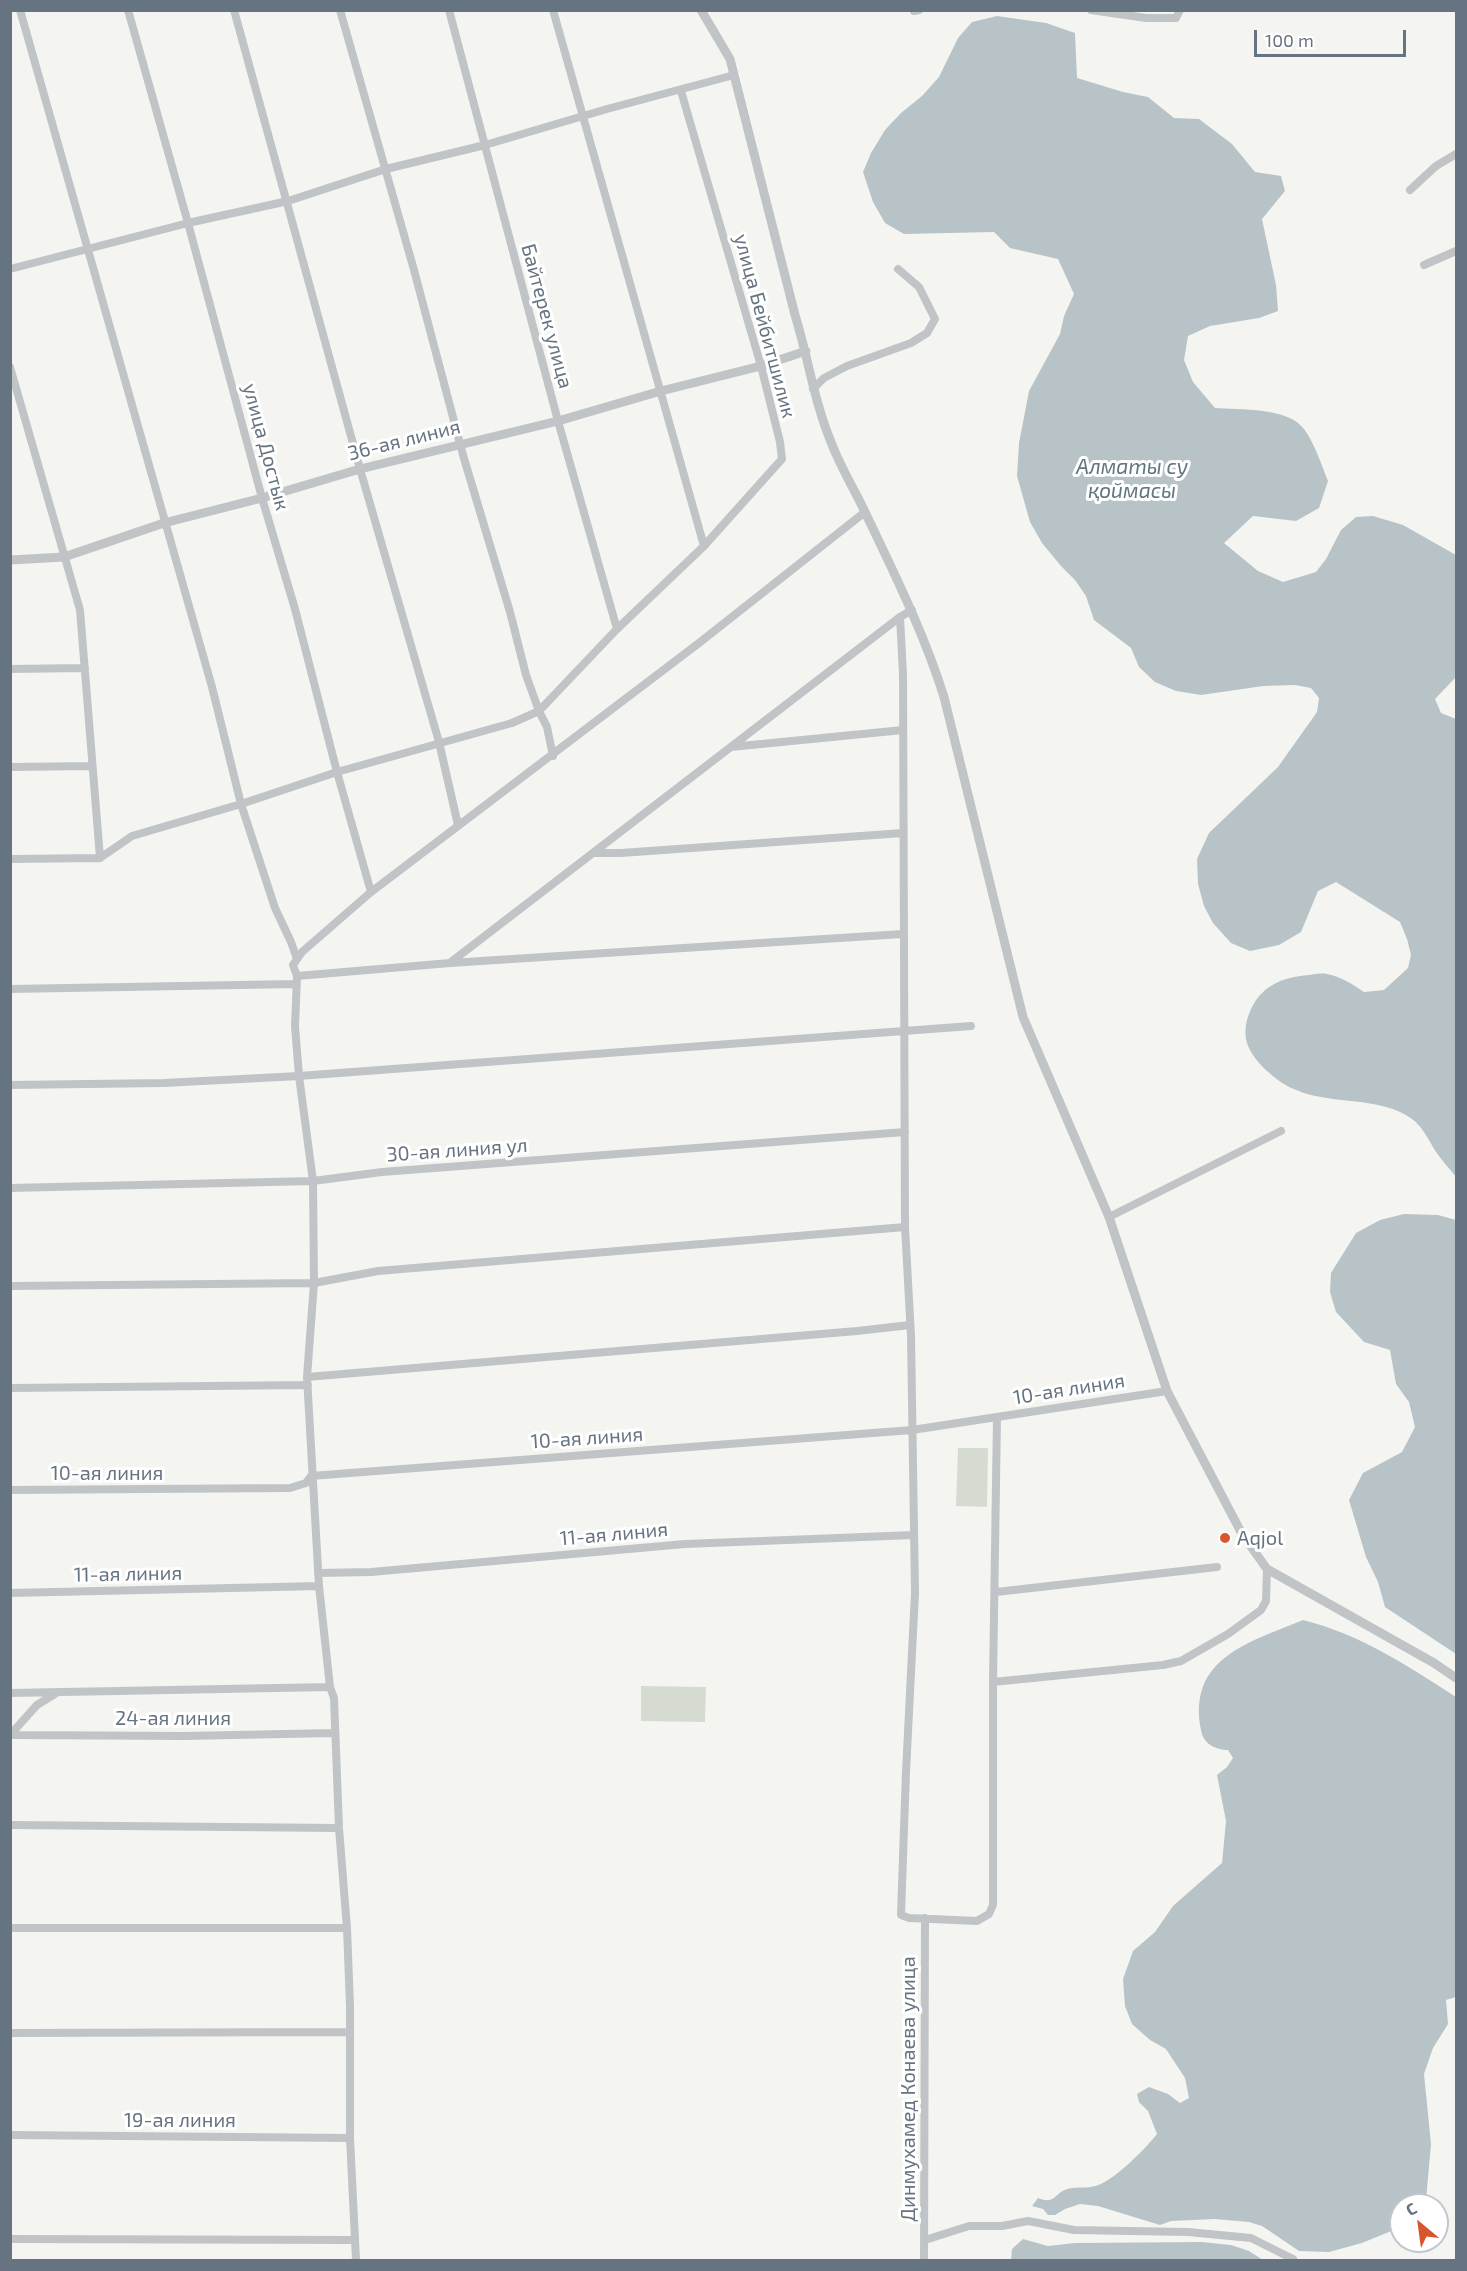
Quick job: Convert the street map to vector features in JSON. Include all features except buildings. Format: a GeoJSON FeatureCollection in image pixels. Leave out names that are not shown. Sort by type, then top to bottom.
{"type":"FeatureCollection","features":[{"type":"Feature","properties":{"kind":"street"},"geometry":{"type":"LineString","coordinates":[[20,10],[212,687],[242,804],[275,908],[297,959]]}},
{"type":"Feature","properties":{"kind":"street","name":"улица Достык"},"geometry":{"type":"LineString","coordinates":[[128,10],[262,498],[295,609],[371,892]]}},
{"type":"Feature","properties":{"kind":"street"},"geometry":{"type":"LineString","coordinates":[[234,10],[360,469],[439,742],[458,825]]}},
{"type":"Feature","properties":{"kind":"street"},"geometry":{"type":"LineString","coordinates":[[340,10],[386,169],[462,444],[463,455],[510,612],[526,675],[538,711],[547,727],[553,756]]}},
{"type":"Feature","properties":{"kind":"street","name":"Байтерек улица"},"geometry":{"type":"LineString","coordinates":[[449,10],[558,421],[617,629]]}},
{"type":"Feature","properties":{"kind":"street"},"geometry":{"type":"LineString","coordinates":[[10,859],[100,858],[132,837],[337,772],[512,723],[538,711],[617,629],[704,546],[554,10]]}},
{"type":"Feature","properties":{"kind":"street"},"geometry":{"type":"LineString","coordinates":[[701,10],[730,60],[806,351],[813,389],[831,443],[912,610],[932,658],[944,697],[1023,1017],[1109,1217],[1167,1391],[1242,1534],[1267,1569],[1434,1663],[1456,1678]]}},
{"type":"Feature","properties":{"kind":"street"},"geometry":{"type":"LineString","coordinates":[[914,11],[919,10]]}},
{"type":"Feature","properties":{"kind":"street"},"geometry":{"type":"LineString","coordinates":[[1090,10],[1146,18],[1176,18],[1180,10]]}},
{"type":"Feature","properties":{"kind":"street"},"geometry":{"type":"LineString","coordinates":[[10,269],[188,223],[288,201],[386,169],[485,145],[734,75]]}},
{"type":"Feature","properties":{"kind":"street","name":"улица Бейбитшилик"},"geometry":{"type":"LineString","coordinates":[[681,91],[761,366],[782,459],[704,546]]}},
{"type":"Feature","properties":{"kind":"street"},"geometry":{"type":"LineString","coordinates":[[1410,190],[1436,166],[1456,154]]}},
{"type":"Feature","properties":{"kind":"street"},"geometry":{"type":"LineString","coordinates":[[1424,264],[1456,251]]}},
{"type":"Feature","properties":{"kind":"street"},"geometry":{"type":"LineString","coordinates":[[813,389],[824,378],[848,366],[911,343],[927,333],[934,319],[919,286],[898,269]]}},
{"type":"Feature","properties":{"kind":"street","name":"36-ая линия"},"geometry":{"type":"LineString","coordinates":[[10,560],[64,557],[164,523],[262,498],[360,469],[558,421],[661,391],[761,366],[806,351]]}},
{"type":"Feature","properties":{"kind":"street"},"geometry":{"type":"LineString","coordinates":[[10,367],[80,610],[100,858]]}},
{"type":"Feature","properties":{"kind":"street"},"geometry":{"type":"LineString","coordinates":[[356,2260],[350,2138],[347,1928],[339,1828],[334,1698],[330,1687],[319,1586],[307,1377],[314,1283],[313,1181],[299,1076],[295,1026],[297,980],[293,965],[302,952],[371,892],[553,756],[865,512]]}},
{"type":"Feature","properties":{"kind":"street"},"geometry":{"type":"LineString","coordinates":[[450,963],[900,616],[912,610]]}},
{"type":"Feature","properties":{"kind":"street"},"geometry":{"type":"LineString","coordinates":[[900,616],[903,730],[902,934],[906,1031],[905,1227],[910,1325],[915,1593],[901,1915],[977,1921],[989,1914],[993,1905],[993,1682],[997,1417]]}},
{"type":"Feature","properties":{"kind":"street"},"geometry":{"type":"LineString","coordinates":[[10,669],[85,668]]}},
{"type":"Feature","properties":{"kind":"street"},"geometry":{"type":"LineString","coordinates":[[731,747],[903,730]]}},
{"type":"Feature","properties":{"kind":"street"},"geometry":{"type":"LineString","coordinates":[[10,767],[92,766]]}},
{"type":"Feature","properties":{"kind":"street"},"geometry":{"type":"LineString","coordinates":[[593,853],[621,853],[903,833]]}},
{"type":"Feature","properties":{"kind":"street"},"geometry":{"type":"LineString","coordinates":[[10,989],[297,980],[450,963],[902,934]]}},
{"type":"Feature","properties":{"kind":"street"},"geometry":{"type":"LineString","coordinates":[[10,1085],[164,1083],[299,1076],[971,1026]]}},
{"type":"Feature","properties":{"kind":"street"},"geometry":{"type":"LineString","coordinates":[[1109,1217],[1281,1131]]}},
{"type":"Feature","properties":{"kind":"street","name":"30-ая линия ул"},"geometry":{"type":"LineString","coordinates":[[10,1188],[313,1181],[382,1172],[905,1132]]}},
{"type":"Feature","properties":{"kind":"street"},"geometry":{"type":"LineString","coordinates":[[10,1286],[314,1283],[378,1270],[905,1227]]}},
{"type":"Feature","properties":{"kind":"street"},"geometry":{"type":"LineString","coordinates":[[307,1377],[910,1325]]}},
{"type":"Feature","properties":{"kind":"street"},"geometry":{"type":"LineString","coordinates":[[10,1388],[308,1386]]}},
{"type":"Feature","properties":{"kind":"street","name":"10-ая линия"},"geometry":{"type":"LineString","coordinates":[[10,1490],[290,1488],[306,1483],[311,1476],[912,1430],[1167,1391]]}},
{"type":"Feature","properties":{"kind":"street","name":"11-ая линия"},"geometry":{"type":"LineString","coordinates":[[318,1573],[383,1571],[685,1544],[914,1535]]}},
{"type":"Feature","properties":{"kind":"street"},"geometry":{"type":"LineString","coordinates":[[996,1592],[1217,1567]]}},
{"type":"Feature","properties":{"kind":"street"},"geometry":{"type":"LineString","coordinates":[[993,1682],[1163,1665],[1181,1661],[1228,1634],[1261,1610],[1266,1600],[1267,1569]]}},
{"type":"Feature","properties":{"kind":"street","name":"11-ая линия"},"geometry":{"type":"LineString","coordinates":[[10,1593],[319,1586]]}},
{"type":"Feature","properties":{"kind":"street"},"geometry":{"type":"LineString","coordinates":[[10,1693],[330,1687]]}},
{"type":"Feature","properties":{"kind":"street"},"geometry":{"type":"LineString","coordinates":[[11,1735],[37,1705],[58,1692]]}},
{"type":"Feature","properties":{"kind":"street","name":"24-ая линия"},"geometry":{"type":"LineString","coordinates":[[11,1735],[184,1736],[334,1733]]}},
{"type":"Feature","properties":{"kind":"street"},"geometry":{"type":"LineString","coordinates":[[10,1825],[339,1828]]}},
{"type":"Feature","properties":{"kind":"street","name":"Динмухамед Конаева улица"},"geometry":{"type":"LineString","coordinates":[[924,2260],[925,1918]]}},
{"type":"Feature","properties":{"kind":"street"},"geometry":{"type":"LineString","coordinates":[[10,1928],[347,1928]]}},
{"type":"Feature","properties":{"kind":"street"},"geometry":{"type":"LineString","coordinates":[[10,2033],[350,2031]]}},
{"type":"Feature","properties":{"kind":"street","name":"19-ая линия"},"geometry":{"type":"LineString","coordinates":[[10,2135],[350,2138]]}},
{"type":"Feature","properties":{"kind":"street"},"geometry":{"type":"LineString","coordinates":[[925,2240],[969,2226],[1002,2226],[1029,2221],[1074,2230],[1188,2232],[1251,2238],[1293,2259]]}},
{"type":"Feature","properties":{"kind":"street"},"geometry":{"type":"LineString","coordinates":[[10,2239],[355,2240]]}},
{"type":"Feature","properties":{"kind":"shaded area"},"geometry":{"type":"Polygon","coordinates":[[[958,1448],[988,1448],[987,1507],[956,1506],[958,1448]]]}},
{"type":"Feature","properties":{"kind":"shaded area"},"geometry":{"type":"Polygon","coordinates":[[[641,1686],[706,1687],[705,1722],[641,1721],[641,1686]]]}},
{"type":"Feature","properties":{"kind":"water","name":"Алматы су қоймасы"},"geometry":{"type":"Polygon","coordinates":[[[997,16],[1046,23],[1075,33],[1077,78],[1148,97],[1174,118],[1199,119],[1232,144],[1255,172],[1281,176],[1285,191],[1262,219],[1276,285],[1278,311],[1259,318],[1210,326],[1188,336],[1184,360],[1193,382],[1215,408],[1275,413],[1297,422],[1304,429],[1318,454],[1328,481],[1319,508],[1296,521],[1253,516],[1224,543],[1258,571],[1283,582],[1316,572],[1326,559],[1341,530],[1356,517],[1373,516],[1403,525],[1456,555],[1456,677],[1435,699],[1441,713],[1456,719],[1456,1177],[1438,1155],[1423,1130],[1412,1119],[1380,1105],[1326,1098],[1290,1087],[1263,1067],[1248,1046],[1246,1030],[1249,1014],[1259,997],[1272,985],[1289,978],[1323,974],[1342,979],[1364,992],[1384,990],[1408,968],[1411,955],[1400,922],[1336,882],[1318,891],[1301,932],[1279,945],[1250,951],[1231,943],[1213,923],[1204,906],[1198,884],[1197,859],[1209,833],[1278,767],[1317,712],[1319,698],[1311,688],[1295,685],[1263,686],[1201,695],[1176,691],[1155,682],[1139,667],[1131,648],[1094,620],[1086,596],[1042,543],[1030,522],[1017,476],[1019,443],[1029,391],[1060,334],[1064,316],[1074,294],[1058,259],[1010,248],[994,232],[904,234],[885,223],[873,202],[863,172],[885,130],[939,77],[958,38],[972,22],[997,16]]]}},
{"type":"Feature","properties":{"kind":"water"},"geometry":{"type":"Polygon","coordinates":[[[1404,1214],[1438,1215],[1456,1220],[1456,1654],[1385,1607],[1378,1582],[1366,1557],[1349,1500],[1363,1473],[1402,1452],[1415,1427],[1409,1402],[1396,1384],[1390,1350],[1364,1342],[1336,1312],[1330,1292],[1331,1273],[1356,1233],[1380,1220],[1404,1214]]]}},
{"type":"Feature","properties":{"kind":"water"},"geometry":{"type":"Polygon","coordinates":[[[1303,1620],[1324,1626],[1383,1652],[1456,1697],[1456,1997],[1446,2000],[1448,2024],[1433,2048],[1424,2074],[1431,2144],[1427,2193],[1389,2193],[1389,2232],[1362,2243],[1329,2252],[1299,2251],[1262,2226],[1249,2222],[1215,2219],[1171,2221],[1160,2225],[1098,2206],[1080,2204],[1055,2215],[1048,2215],[1043,2209],[1032,2206],[1038,2198],[1048,2200],[1067,2189],[1092,2187],[1102,2183],[1111,2178],[1145,2148],[1157,2134],[1148,2111],[1139,2102],[1137,2094],[1149,2087],[1168,2094],[1180,2103],[1189,2098],[1185,2078],[1166,2049],[1150,2040],[1132,2024],[1125,2006],[1123,1979],[1133,1951],[1155,1932],[1173,1906],[1222,1863],[1226,1821],[1217,1775],[1233,1758],[1228,1750],[1219,1749],[1204,1739],[1199,1705],[1204,1685],[1213,1669],[1227,1656],[1263,1636],[1303,1620]]]}},
{"type":"Feature","properties":{"kind":"water"},"geometry":{"type":"Polygon","coordinates":[[[1023,2239],[1048,2246],[1075,2243],[1201,2242],[1231,2245],[1249,2251],[1263,2260],[1011,2260],[1012,2249],[1023,2239]]]}},
{"type":"Feature","properties":{"kind":"place","name":"Aqjol"},"geometry":{"type":"Point","coordinates":[1225,1538]}}]}
